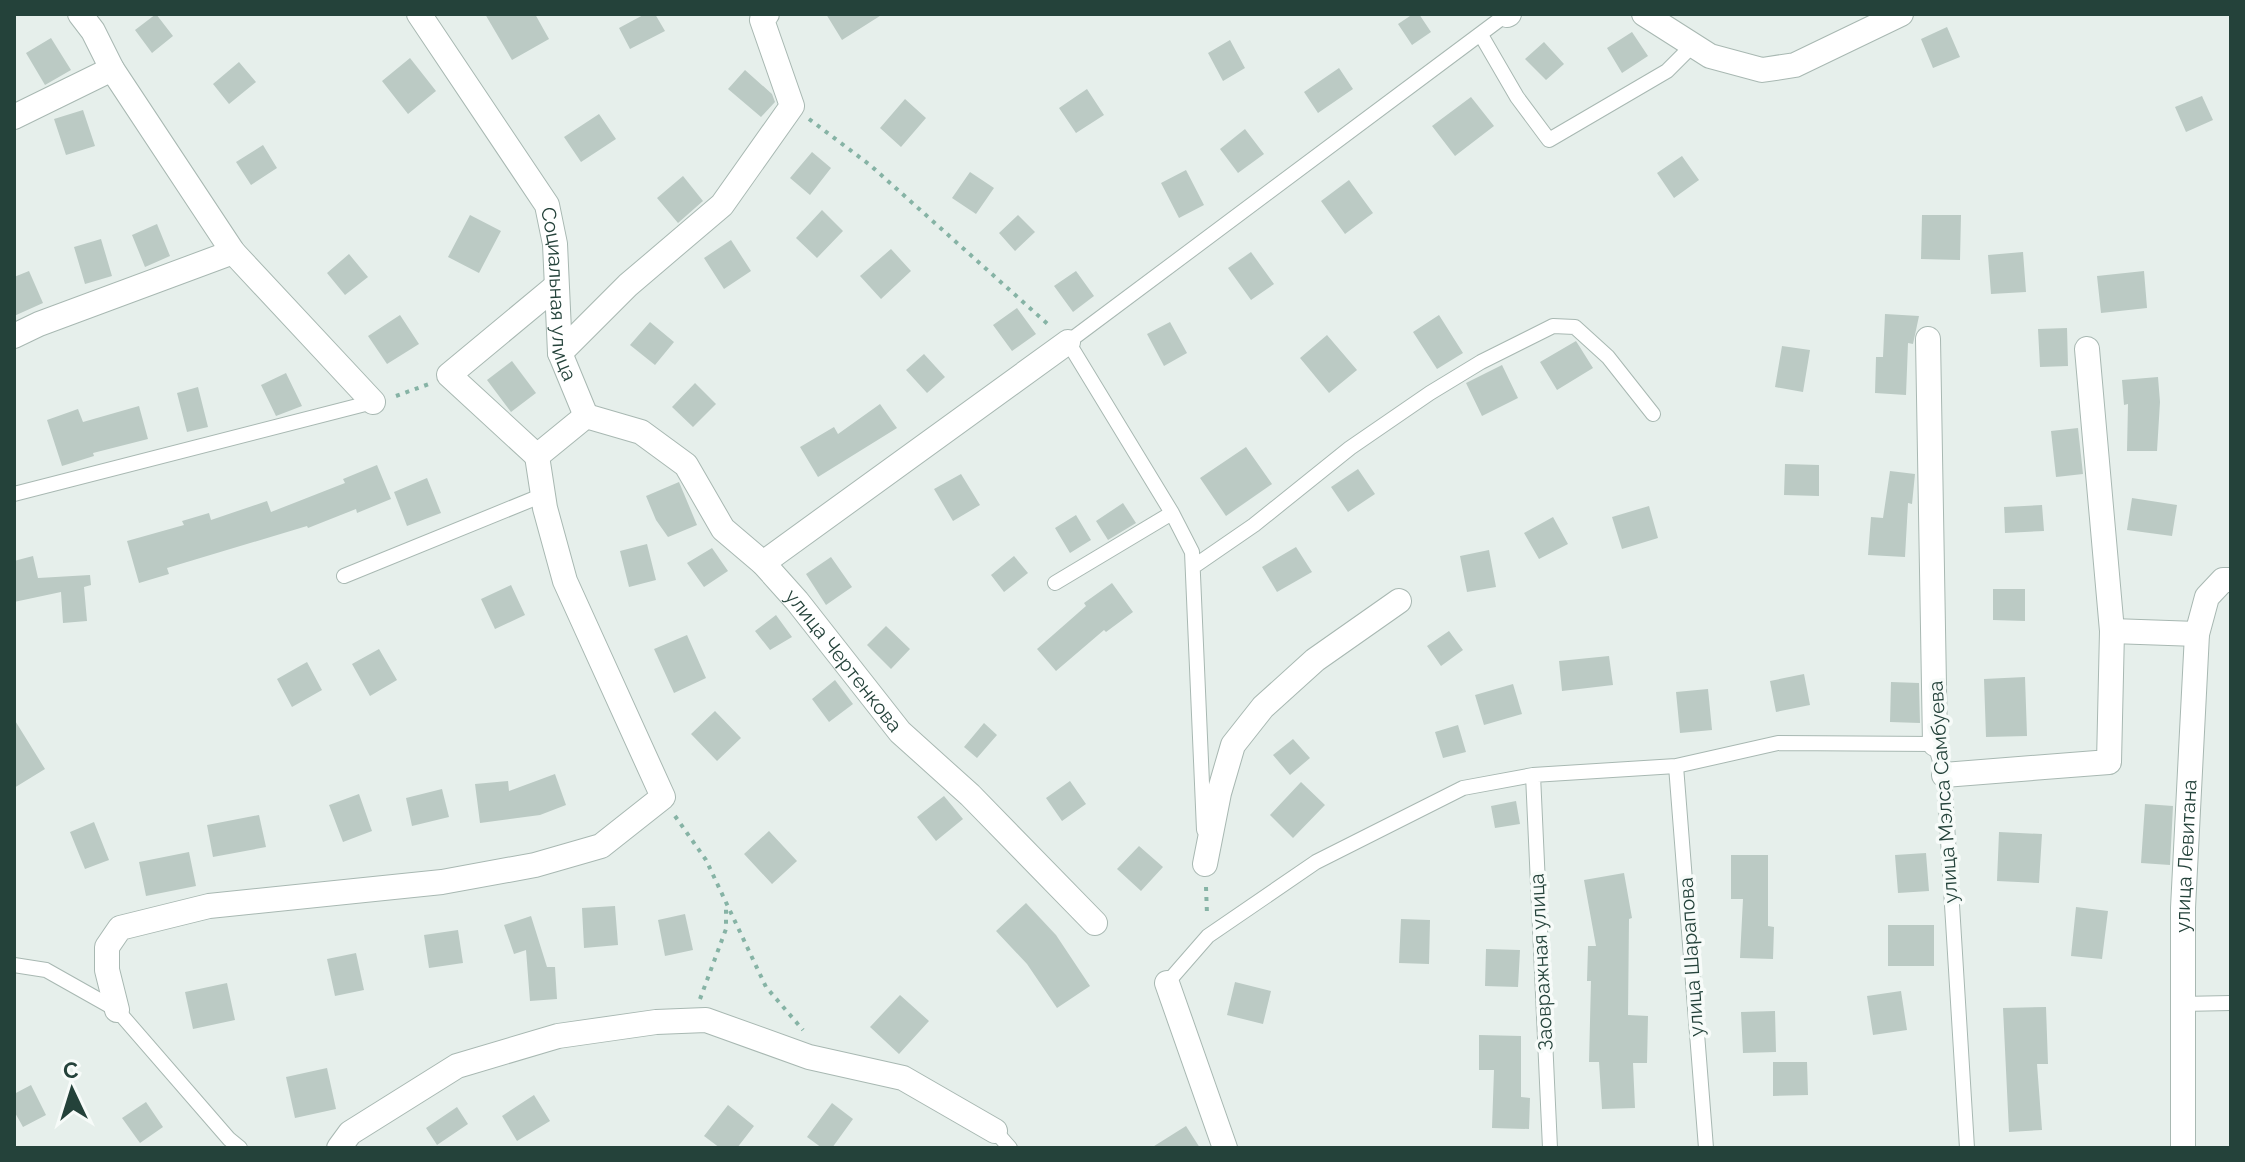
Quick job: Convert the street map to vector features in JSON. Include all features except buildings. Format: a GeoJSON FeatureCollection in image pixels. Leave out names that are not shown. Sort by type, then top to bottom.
{"type":"FeatureCollection","features":[{"type":"Feature","properties":{"kind":"street"},"geometry":{"type":"LineString","coordinates":[[80,14],[93,31],[112,69],[233,252],[373,402]]}},
{"type":"Feature","properties":{"kind":"street","name":"Социальная улица"},"geometry":{"type":"LineString","coordinates":[[419,14],[547,205],[555,244],[560,353],[586,416]]}},
{"type":"Feature","properties":{"kind":"street"},"geometry":{"type":"LineString","coordinates":[[560,353],[628,285],[722,205],[792,106],[762,20],[767,14]]}},
{"type":"Feature","properties":{"kind":"street"},"geometry":{"type":"LineString","coordinates":[[1644,14],[1710,56],[1762,70],[1795,65],[1901,14]]}},
{"type":"Feature","properties":{"kind":"street"},"geometry":{"type":"LineString","coordinates":[[14,117],[112,69]]}},
{"type":"Feature","properties":{"kind":"street"},"geometry":{"type":"LineString","coordinates":[[14,336],[233,252]]}},
{"type":"Feature","properties":{"kind":"street"},"geometry":{"type":"LineString","coordinates":[[117,1010],[107,970],[107,947],[120,928],[209,906],[442,882],[535,865],[601,846],[663,797],[565,581],[543,495],[537,456],[449,375],[555,287]]}},
{"type":"Feature","properties":{"kind":"street","name":"улица Мэлса Самбуева"},"geometry":{"type":"LineString","coordinates":[[1928,339],[1935,744]]}},
{"type":"Feature","properties":{"kind":"street"},"geometry":{"type":"LineString","coordinates":[[763,563],[1068,342]]}},
{"type":"Feature","properties":{"kind":"street"},"geometry":{"type":"LineString","coordinates":[[1944,775],[2109,762],[2112,631],[2087,349]]}},
{"type":"Feature","properties":{"kind":"street"},"geometry":{"type":"LineString","coordinates":[[537,456],[586,416]]}},
{"type":"Feature","properties":{"kind":"street","name":"улица Чертенкова"},"geometry":{"type":"LineString","coordinates":[[586,416],[641,432],[686,465],[723,529],[763,563],[797,601],[900,732],[970,795],[1095,923]]}},
{"type":"Feature","properties":{"kind":"street","name":"улица Левитана"},"geometry":{"type":"LineString","coordinates":[[2183,1148],[2183,908],[2197,634],[2207,597],[2223,580],[2231,580]]}},
{"type":"Feature","properties":{"kind":"street"},"geometry":{"type":"LineString","coordinates":[[1205,864],[1219,793],[1233,745],[1263,707],[1315,660],[1399,601]]}},
{"type":"Feature","properties":{"kind":"street"},"geometry":{"type":"LineString","coordinates":[[2112,631],[2197,634]]}},
{"type":"Feature","properties":{"kind":"street"},"geometry":{"type":"LineString","coordinates":[[1167,983],[1225,1148]]}},
{"type":"Feature","properties":{"kind":"street"},"geometry":{"type":"LineString","coordinates":[[339,1148],[350,1133],[457,1066],[558,1036],[692,1020],[706,1020],[809,1057],[903,1078],[1002,1140]]}},
{"type":"Feature","properties":{"kind":"lane"},"geometry":{"type":"LineString","coordinates":[[1205,864],[1192,552],[1172,513],[1068,342],[1508,14]]}},
{"type":"Feature","properties":{"kind":"lane"},"geometry":{"type":"LineString","coordinates":[[1481,35],[1517,97],[1549,140],[1667,71],[1692,46]]}},
{"type":"Feature","properties":{"kind":"lane"},"geometry":{"type":"LineString","coordinates":[[1193,567],[1254,525],[1350,448],[1430,393],[1481,362],[1553,326],[1575,327],[1608,357],[1653,414]]}},
{"type":"Feature","properties":{"kind":"lane"},"geometry":{"type":"LineString","coordinates":[[14,494],[373,402]]}},
{"type":"Feature","properties":{"kind":"lane"},"geometry":{"type":"LineString","coordinates":[[344,576],[543,495]]}},
{"type":"Feature","properties":{"kind":"lane"},"geometry":{"type":"LineString","coordinates":[[1055,583],[1172,513]]}},
{"type":"Feature","properties":{"kind":"lane"},"geometry":{"type":"LineString","coordinates":[[1167,983],[1208,936],[1316,862],[1463,788],[1533,775],[1676,766],[1778,743],[1935,744]]}},
{"type":"Feature","properties":{"kind":"lane","name":"улица Мэлса Самбуева"},"geometry":{"type":"LineString","coordinates":[[1935,744],[1944,775],[1967,1148]]}},
{"type":"Feature","properties":{"kind":"lane","name":"улица Шарапова"},"geometry":{"type":"LineString","coordinates":[[1676,766],[1706,1148]]}},
{"type":"Feature","properties":{"kind":"lane","name":"Заовражная улица"},"geometry":{"type":"LineString","coordinates":[[1533,775],[1550,1148]]}},
{"type":"Feature","properties":{"kind":"lane"},"geometry":{"type":"LineString","coordinates":[[14,965],[46,970],[117,1010],[240,1148]]}},
{"type":"Feature","properties":{"kind":"lane"},"geometry":{"type":"LineString","coordinates":[[2181,1004],[2231,1003]]}},
{"type":"Feature","properties":{"kind":"path"},"geometry":{"type":"LineString","coordinates":[[792,106],[870,165],[1068,342]]}},
{"type":"Feature","properties":{"kind":"path"},"geometry":{"type":"LineString","coordinates":[[373,402],[407,393],[449,375]]}},
{"type":"Feature","properties":{"kind":"path"},"geometry":{"type":"LineString","coordinates":[[663,797],[706,860],[766,987],[829,1062]]}},
{"type":"Feature","properties":{"kind":"path"},"geometry":{"type":"LineString","coordinates":[[1205,864],[1208,936]]}},
{"type":"Feature","properties":{"kind":"path"},"geometry":{"type":"LineString","coordinates":[[692,1020],[726,929],[725,901]]}}]}
